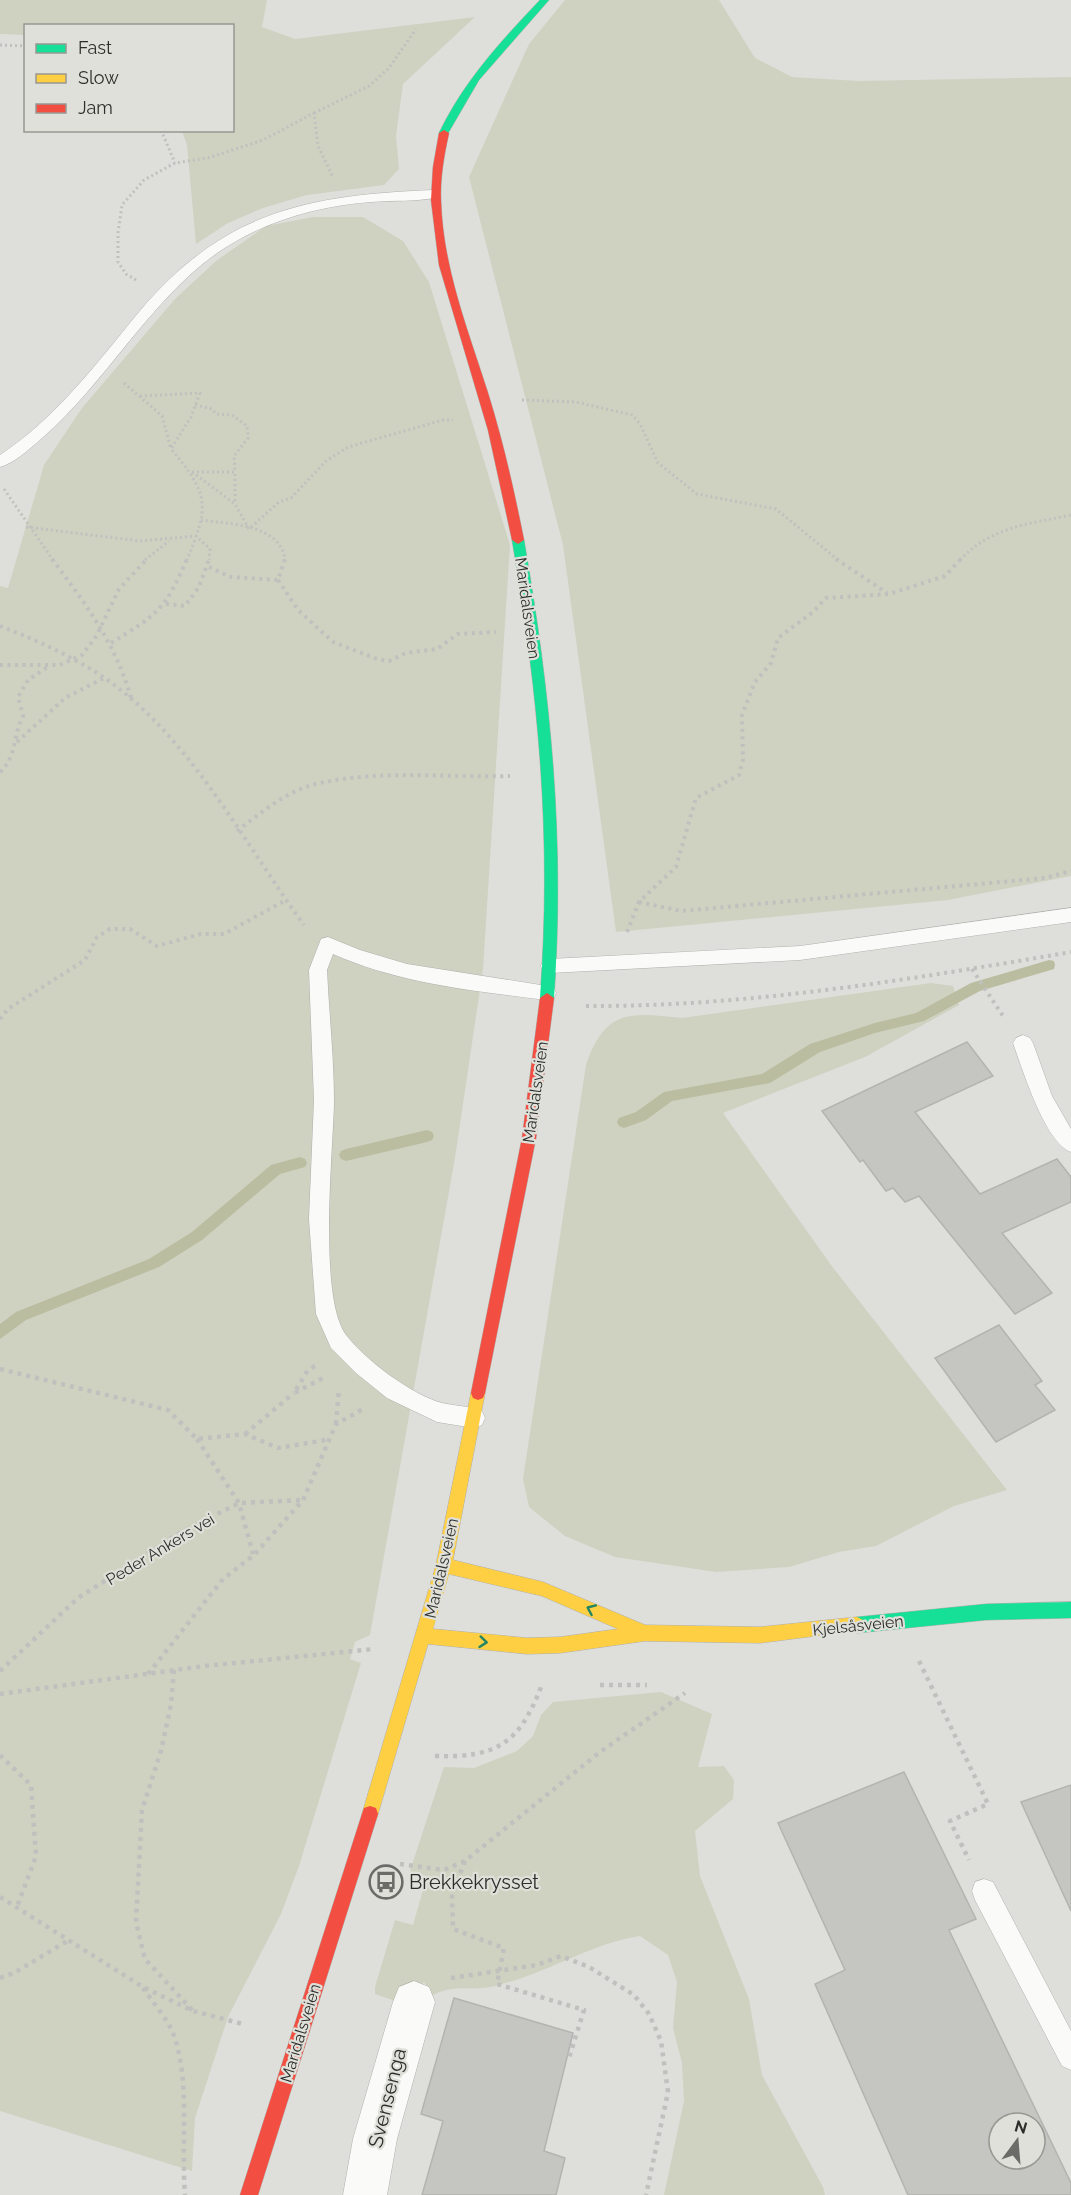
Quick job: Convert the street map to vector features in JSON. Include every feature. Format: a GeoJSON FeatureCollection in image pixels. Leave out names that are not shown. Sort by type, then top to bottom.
{"type":"FeatureCollection","features":[{"type":"Feature","properties":{"kind":"street","name":"Maridalsveien"},"geometry":{"type":"LineString","coordinates":[[249,2195],[425,1636],[444,1565],[529,1137],[550,966],[552,892],[548,774],[542,697],[511,507],[488,410],[443,266],[434,194],[438,155],[456,108],[488,62],[545,0]]}},
{"type":"Feature","properties":{"kind":"street","name":"Kjelsåsveien"},"geometry":{"type":"LineString","coordinates":[[444,1565],[543,1589],[645,1633]]}},
{"type":"Feature","properties":{"kind":"street","name":"Kjelsåsveien"},"geometry":{"type":"LineString","coordinates":[[425,1636],[527,1646],[560,1645],[645,1633],[699,1636],[760,1635],[987,1612],[1071,1610]]}},
{"type":"Feature","properties":{"kind":"street","name":"Svensenga"},"geometry":{"type":"LineString","coordinates":[[365,2195],[375,2139],[414,2002]]}},
{"type":"Feature","properties":{"kind":"lane"},"geometry":{"type":"LineString","coordinates":[[0,462],[14,454],[100,369],[168,289],[210,252],[244,229],[285,212],[348,200],[434,194]]}},
{"type":"Feature","properties":{"kind":"lane"},"geometry":{"type":"LineString","coordinates":[[550,966],[800,953],[1071,915]]}},
{"type":"Feature","properties":{"kind":"lane"},"geometry":{"type":"LineString","coordinates":[[474,1418],[437,1412],[395,1391],[363,1366],[338,1341],[326,1314],[319,1219],[324,1100],[318,970],[328,944],[380,966],[417,975],[547,993]]}},
{"type":"Feature","properties":{"kind":"lane"},"geometry":{"type":"LineString","coordinates":[[1023,1043],[1038,1090],[1055,1124],[1071,1144]]}},
{"type":"Feature","properties":{"kind":"lane"},"geometry":{"type":"LineString","coordinates":[[984,1891],[1071,2057]]}},
{"type":"Feature","properties":{"kind":"path"},"geometry":{"type":"LineString","coordinates":[[168,289],[143,284],[126,274],[118,262],[118,233],[122,205],[144,180],[175,163],[208,158],[263,140],[369,86],[389,68],[416,29]]}},
{"type":"Feature","properties":{"kind":"path"},"geometry":{"type":"LineString","coordinates":[[0,45],[24,46]]}},
{"type":"Feature","properties":{"kind":"path"},"geometry":{"type":"LineString","coordinates":[[314,113],[318,146],[337,186],[348,200]]}},
{"type":"Feature","properties":{"kind":"path"},"geometry":{"type":"LineString","coordinates":[[163,132],[175,163]]}},
{"type":"Feature","properties":{"kind":"path"},"geometry":{"type":"LineString","coordinates":[[100,369],[126,383],[162,416],[171,449],[191,472],[235,504],[249,529]]}},
{"type":"Feature","properties":{"kind":"path"},"geometry":{"type":"LineString","coordinates":[[140,396],[200,393],[171,449]]}},
{"type":"Feature","properties":{"kind":"path"},"geometry":{"type":"LineString","coordinates":[[249,529],[279,502],[291,498],[326,461],[348,447],[443,420],[537,399],[576,402],[632,415],[640,424],[658,463],[697,494],[776,509],[823,550],[889,594]]}},
{"type":"Feature","properties":{"kind":"path"},"geometry":{"type":"LineString","coordinates":[[195,405],[212,409],[216,414],[232,415],[247,426],[248,438],[234,456],[235,504]]}},
{"type":"Feature","properties":{"kind":"path"},"geometry":{"type":"LineString","coordinates":[[191,472],[235,472]]}},
{"type":"Feature","properties":{"kind":"path"},"geometry":{"type":"LineString","coordinates":[[111,643],[149,620],[166,604],[196,536],[204,507],[191,472]]}},
{"type":"Feature","properties":{"kind":"path"},"geometry":{"type":"LineString","coordinates":[[0,480],[26,527],[111,643],[127,675],[132,699]]}},
{"type":"Feature","properties":{"kind":"path"},"geometry":{"type":"LineString","coordinates":[[627,934],[639,902],[676,867],[696,798],[739,775],[743,760],[742,715],[755,682],[771,663],[778,638],[813,612],[826,598],[889,594],[945,576],[975,544],[1008,528],[1071,515]]}},
{"type":"Feature","properties":{"kind":"path"},"geometry":{"type":"LineString","coordinates":[[201,520],[273,535],[283,546],[285,562],[278,580]]}},
{"type":"Feature","properties":{"kind":"path"},"geometry":{"type":"LineString","coordinates":[[26,527],[140,541],[196,536]]}},
{"type":"Feature","properties":{"kind":"path"},"geometry":{"type":"LineString","coordinates":[[166,604],[185,606],[192,600],[209,567],[210,549],[196,536]]}},
{"type":"Feature","properties":{"kind":"path"},"geometry":{"type":"LineString","coordinates":[[0,665],[61,666],[77,659],[88,650],[120,588],[146,559],[170,540]]}},
{"type":"Feature","properties":{"kind":"path"},"geometry":{"type":"LineString","coordinates":[[209,567],[231,577],[278,580]]}},
{"type":"Feature","properties":{"kind":"path"},"geometry":{"type":"LineString","coordinates":[[278,580],[298,610],[333,642],[377,659],[389,661],[406,653],[437,649],[458,634],[531,628]]}},
{"type":"Feature","properties":{"kind":"path"},"geometry":{"type":"LineString","coordinates":[[0,626],[42,641],[77,659],[132,699],[182,750],[306,927],[328,944]]}},
{"type":"Feature","properties":{"kind":"path"},"geometry":{"type":"LineString","coordinates":[[0,772],[8,765],[16,743],[18,725],[22,716],[18,697],[28,680],[50,666]]}},
{"type":"Feature","properties":{"kind":"path"},"geometry":{"type":"LineString","coordinates":[[16,743],[65,698],[105,678]]}},
{"type":"Feature","properties":{"kind":"path"},"geometry":{"type":"LineString","coordinates":[[237,831],[279,800],[315,784],[397,775],[455,778],[548,774]]}},
{"type":"Feature","properties":{"kind":"path"},"geometry":{"type":"LineString","coordinates":[[639,902],[681,912],[1045,878],[1071,871]]}},
{"type":"Feature","properties":{"kind":"path"},"geometry":{"type":"LineString","coordinates":[[0,1019],[8,1009],[85,960],[97,937],[111,929],[130,929],[157,946],[201,934],[224,934],[286,900]]}},
{"type":"Feature","properties":{"kind":"path"},"geometry":{"type":"LineString","coordinates":[[614,1007],[812,991],[972,969],[1071,952]]}},
{"type":"Feature","properties":{"kind":"path"},"geometry":{"type":"LineString","coordinates":[[972,969],[985,991]]}},
{"type":"Feature","properties":{"kind":"path"},"geometry":{"type":"LineString","coordinates":[[0,1369],[168,1410],[197,1439],[239,1503],[254,1555]]}},
{"type":"Feature","properties":{"kind":"path"},"geometry":{"type":"LineString","coordinates":[[245,1434],[294,1393]]}},
{"type":"Feature","properties":{"kind":"path"},"geometry":{"type":"LineString","coordinates":[[148,1674],[223,1579],[254,1555],[303,1500],[327,1440],[336,1424]]}},
{"type":"Feature","properties":{"kind":"path"},"geometry":{"type":"LineString","coordinates":[[197,1439],[245,1434],[278,1448],[327,1440]]}},
{"type":"Feature","properties":{"kind":"path","name":"Peder Ankers vei"},"geometry":{"type":"LineString","coordinates":[[0,1671],[78,1598],[178,1534],[239,1503],[303,1500]]}},
{"type":"Feature","properties":{"kind":"path"},"geometry":{"type":"LineString","coordinates":[[907,1620],[922,1671],[988,1804],[950,1821],[984,1891]]}},
{"type":"Feature","properties":{"kind":"path"},"geometry":{"type":"LineString","coordinates":[[0,1694],[174,1670],[376,1649]]}},
{"type":"Feature","properties":{"kind":"path"},"geometry":{"type":"LineString","coordinates":[[174,1670],[167,1723],[142,1810],[136,1922],[146,1959],[193,2011]]}},
{"type":"Feature","properties":{"kind":"path"},"geometry":{"type":"LineString","coordinates":[[435,1756],[480,1756],[503,1745],[532,1712],[542,1684]]}},
{"type":"Feature","properties":{"kind":"path"},"geometry":{"type":"LineString","coordinates":[[400,1864],[444,1870],[465,1861],[621,1736],[686,1693]]}},
{"type":"Feature","properties":{"kind":"path"},"geometry":{"type":"LineString","coordinates":[[0,1755],[31,1785],[36,1856],[17,1907]]}},
{"type":"Feature","properties":{"kind":"path"},"geometry":{"type":"LineString","coordinates":[[465,1861],[453,1884],[448,1907],[453,1929],[504,1948],[497,1984],[584,2010],[568,2061]]}},
{"type":"Feature","properties":{"kind":"path"},"geometry":{"type":"LineString","coordinates":[[0,1897],[143,1987],[193,2011],[243,2024]]}},
{"type":"Feature","properties":{"kind":"path"},"geometry":{"type":"LineString","coordinates":[[0,1978],[14,1973],[69,1940]]}},
{"type":"Feature","properties":{"kind":"path"},"geometry":{"type":"LineString","coordinates":[[500,1971],[537,1965],[561,1956],[589,1967],[620,1985],[634,1995],[649,2014],[661,2041],[668,2092],[646,2195]]}},
{"type":"Feature","properties":{"kind":"path"},"geometry":{"type":"LineString","coordinates":[[143,1987],[175,2037],[181,2068],[185,2195]]}},
{"type":"Feature","properties":{"kind":"green space"},"geometry":{"type":"Polygon","coordinates":[[[0,0],[267,0],[262,27],[295,39],[475,17],[403,84],[396,136],[399,169],[384,185],[307,195],[263,208],[228,223],[196,244],[187,145],[182,132],[234,132],[234,24],[24,24],[24,35],[0,34],[0,0]]]}},
{"type":"Feature","properties":{"kind":"green space"},"geometry":{"type":"Polygon","coordinates":[[[565,0],[719,0],[755,58],[792,77],[859,81],[1071,77],[1071,876],[948,900],[616,932],[563,545],[469,177],[529,44],[565,0]]]}},
{"type":"Feature","properties":{"kind":"green space"},"geometry":{"type":"Polygon","coordinates":[[[313,217],[363,217],[403,241],[429,282],[510,545],[483,969],[455,1158],[370,1635],[355,1642],[350,1659],[361,1663],[299,1866],[281,1914],[228,2017],[195,2118],[192,2171],[0,2111],[0,586],[8,588],[44,465],[82,408],[175,299],[216,261],[266,226],[313,217]]]}},
{"type":"Feature","properties":{"kind":"green space"},"geometry":{"type":"Polygon","coordinates":[[[931,983],[953,986],[959,1005],[865,1057],[723,1113],[831,1265],[1007,1490],[954,1506],[876,1546],[839,1552],[789,1567],[716,1572],[615,1557],[565,1536],[529,1507],[523,1479],[586,1065],[602,1033],[611,1024],[634,1015],[682,1018],[931,983]]]}},
{"type":"Feature","properties":{"kind":"green space"},"geometry":{"type":"Polygon","coordinates":[[[661,1692],[712,1714],[698,1767],[724,1766],[734,1780],[733,1799],[695,1831],[700,1876],[749,1999],[762,2075],[823,2187],[825,2195],[664,2195],[684,2101],[682,2063],[673,2028],[677,1982],[668,1955],[640,1936],[606,1944],[526,1977],[492,1987],[452,1989],[433,1995],[424,1982],[401,2003],[375,1994],[375,1987],[395,1920],[413,1925],[427,1876],[410,1871],[444,1767],[474,1768],[517,1751],[533,1736],[541,1715],[553,1702],[661,1692]]]}},
{"type":"Feature","properties":{"kind":"building"},"geometry":{"type":"Polygon","coordinates":[[[967,1042],[993,1076],[915,1112],[980,1194],[1057,1159],[1071,1177],[1071,1202],[1002,1233],[1052,1293],[1015,1314],[919,1196],[905,1202],[893,1188],[886,1191],[863,1160],[860,1162],[822,1111],[967,1042]]]}},
{"type":"Feature","properties":{"kind":"building"},"geometry":{"type":"Polygon","coordinates":[[[999,1325],[1042,1381],[1035,1385],[1055,1410],[996,1442],[935,1358],[999,1325]]]}},
{"type":"Feature","properties":{"kind":"building"},"geometry":{"type":"Polygon","coordinates":[[[904,1772],[976,1919],[949,1930],[1036,2111],[987,2111],[987,2171],[1047,2171],[1047,2133],[1071,2183],[1071,2195],[908,2195],[815,1984],[845,1970],[778,1823],[904,1772]]]}},
{"type":"Feature","properties":{"kind":"building"},"geometry":{"type":"Polygon","coordinates":[[[1071,1785],[1071,1911],[1021,1802],[1071,1785]]]}},
{"type":"Feature","properties":{"kind":"building"},"geometry":{"type":"Polygon","coordinates":[[[454,1998],[573,2033],[544,2151],[565,2158],[556,2195],[422,2195],[443,2121],[421,2114],[454,1998]]]}},
{"type":"Feature","properties":{"kind":"waterway"},"geometry":{"type":"LineString","coordinates":[[624,1122],[641,1116],[669,1096],[765,1079],[815,1048],[875,1028],[919,1017],[976,987],[1049,965]]}},
{"type":"Feature","properties":{"kind":"waterway"},"geometry":{"type":"LineString","coordinates":[[346,1155],[427,1136]]}},
{"type":"Feature","properties":{"kind":"waterway"},"geometry":{"type":"LineString","coordinates":[[0,1333],[21,1316],[154,1263],[197,1236],[276,1169],[300,1163]]}},
{"type":"Feature","properties":{"kind":"traffic: fast"},"geometry":{"type":"LineString","coordinates":[[444,133],[475,78],[545,0]]}},
{"type":"Feature","properties":{"kind":"traffic: fast"},"geometry":{"type":"LineString","coordinates":[[518,540],[536,654],[549,768],[553,883],[547,998]]}},
{"type":"Feature","properties":{"kind":"traffic: fast"},"geometry":{"type":"LineString","coordinates":[[857,1625],[986,1612],[1071,1610]]}},
{"type":"Feature","properties":{"kind":"traffic: slow"},"geometry":{"type":"LineString","coordinates":[[370,1814],[444,1565],[478,1393]]}},
{"type":"Feature","properties":{"kind":"traffic: slow"},"geometry":{"type":"LineString","coordinates":[[444,1565],[543,1589],[645,1633]]}},
{"type":"Feature","properties":{"kind":"traffic: slow"},"geometry":{"type":"LineString","coordinates":[[425,1636],[527,1646],[560,1645],[645,1633],[760,1635],[857,1625]]}},
{"type":"Feature","properties":{"kind":"traffic: jam"},"geometry":{"type":"LineString","coordinates":[[444,133],[437,167],[438,233],[453,298],[493,430],[518,540]]}},
{"type":"Feature","properties":{"kind":"traffic: jam"},"geometry":{"type":"LineString","coordinates":[[478,1393],[529,1138],[547,998]]}},
{"type":"Feature","properties":{"kind":"traffic: jam"},"geometry":{"type":"LineString","coordinates":[[249,2195],[370,1814]]}},
{"type":"Feature","properties":{"kind":"place","name":"Brekkekrysset"},"geometry":{"type":"Point","coordinates":[386,1882]}}]}
